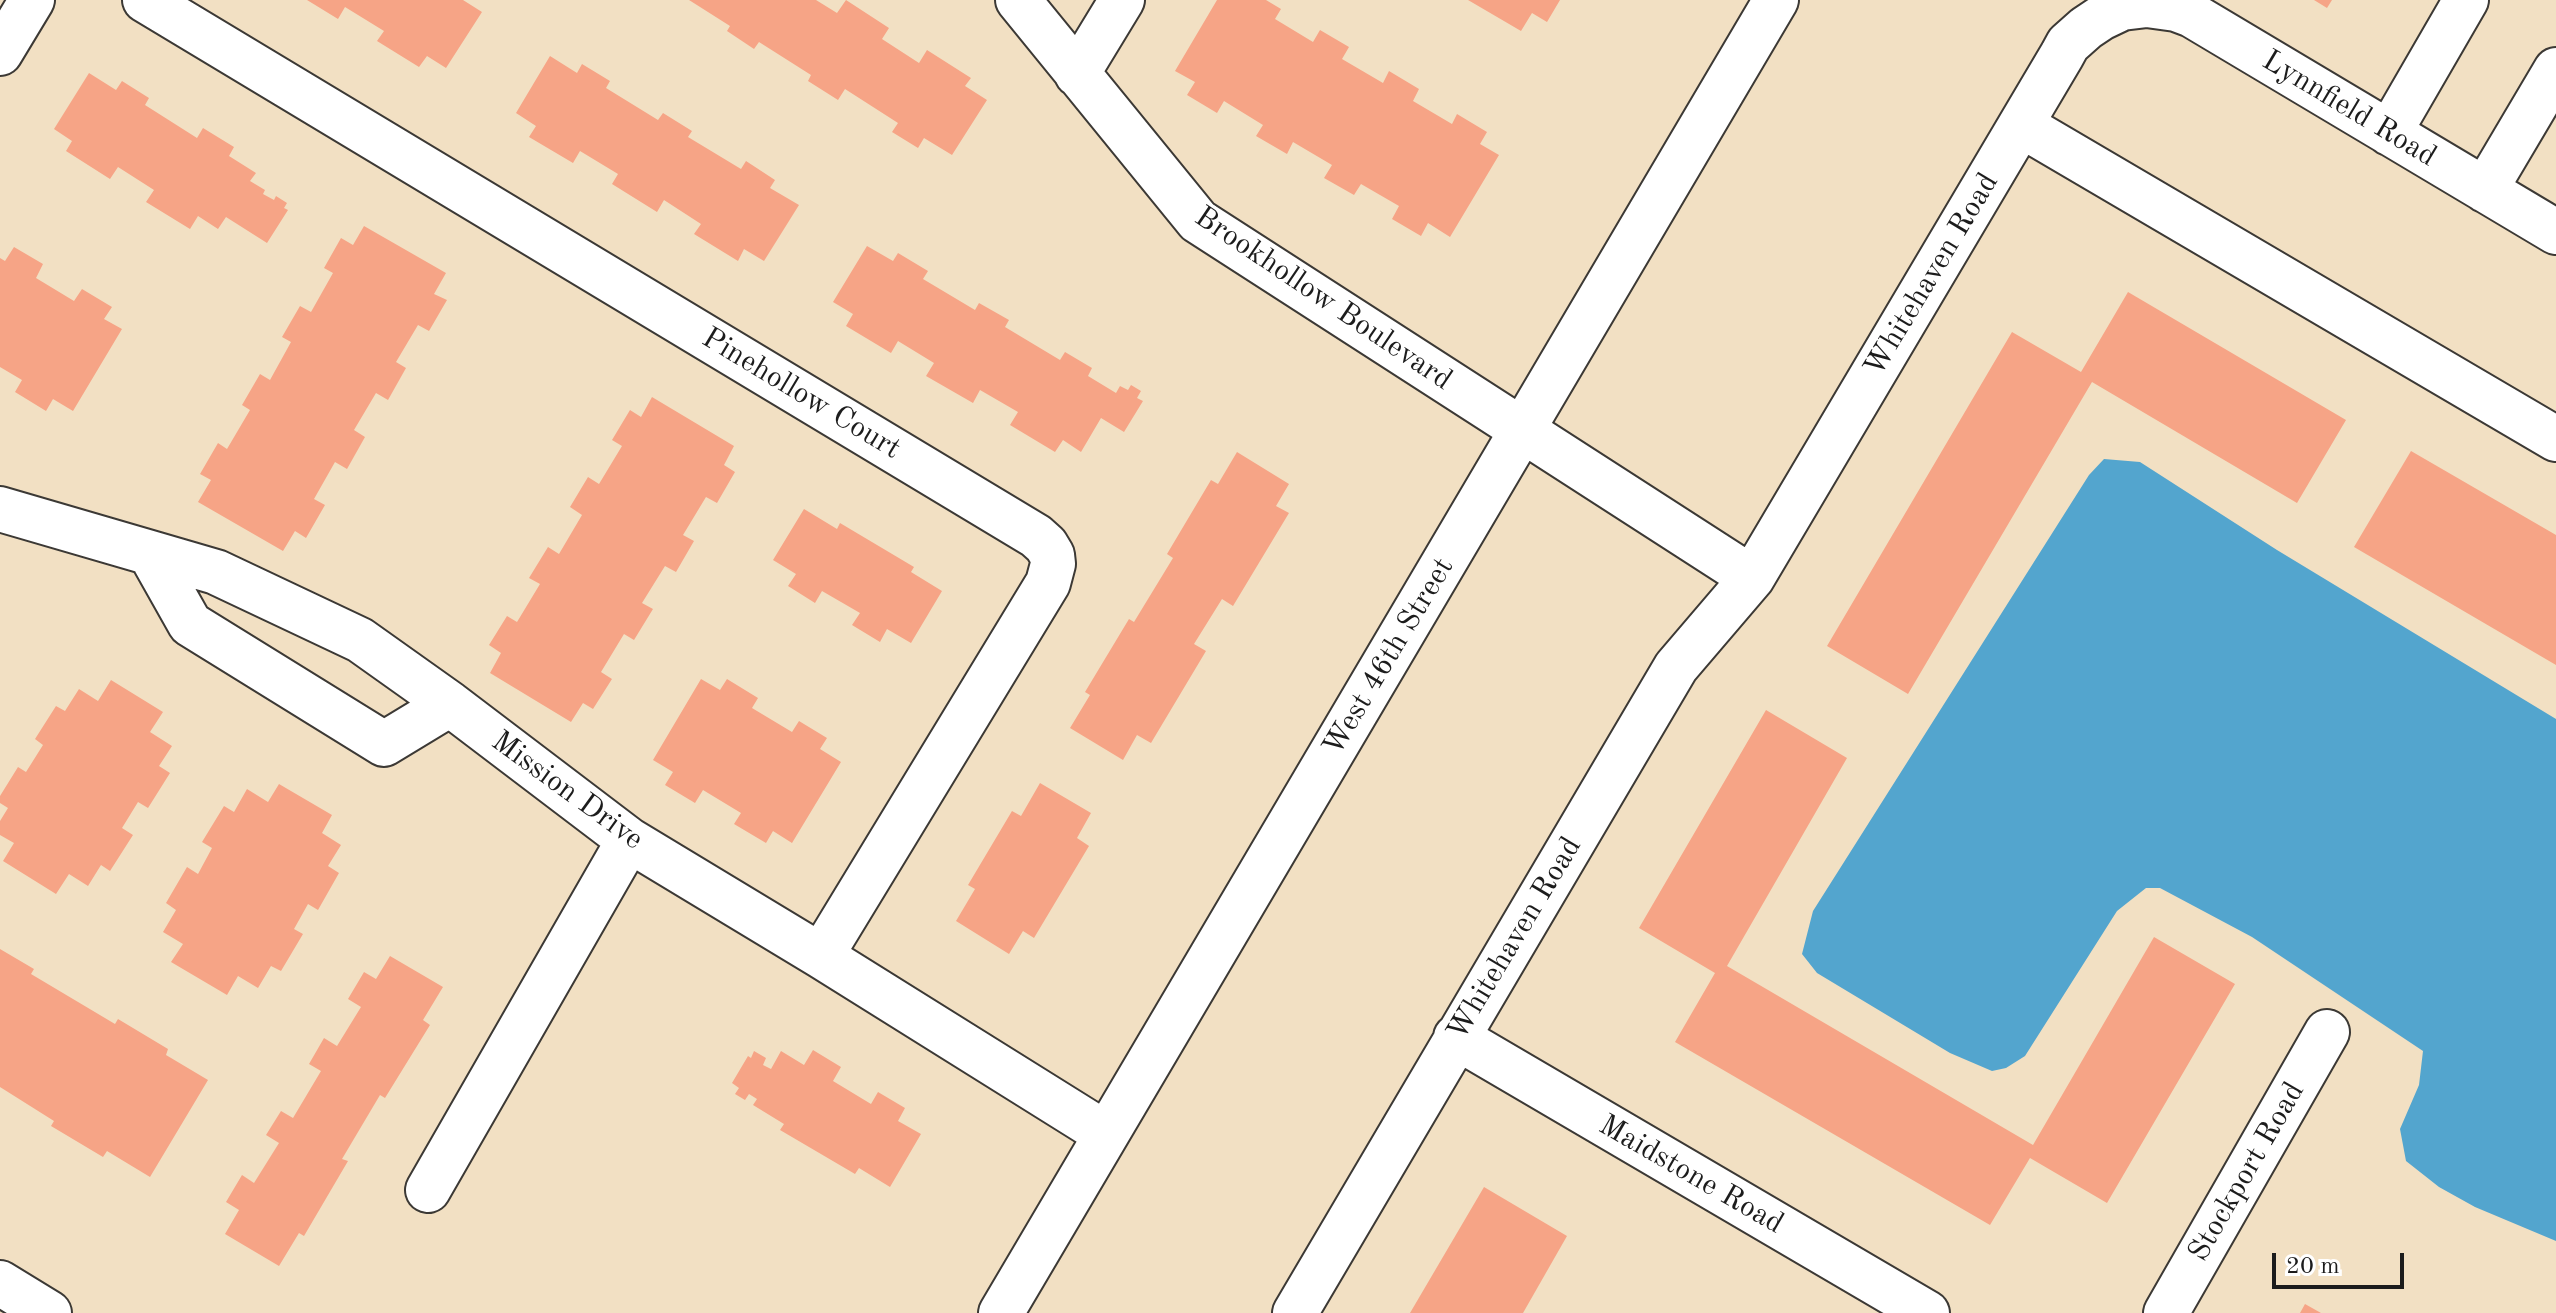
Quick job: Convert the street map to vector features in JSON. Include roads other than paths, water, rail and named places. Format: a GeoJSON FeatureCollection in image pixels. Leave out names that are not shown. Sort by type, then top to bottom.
{"type":"FeatureCollection","features":[{"type":"Feature","properties":{"kind":"street"},"geometry":{"type":"LineString","coordinates":[[0,53],[32,0]]}},
{"type":"Feature","properties":{"kind":"street","name":"Pinehollow Court"},"geometry":{"type":"LineString","coordinates":[[145,0],[1036,536],[1046,545],[1053,564],[1048,583],[821,956]]}},
{"type":"Feature","properties":{"kind":"street","name":"Brookhollow Boulevard"},"geometry":{"type":"LineString","coordinates":[[1018,0],[1198,221],[1522,431]]}},
{"type":"Feature","properties":{"kind":"street"},"geometry":{"type":"LineString","coordinates":[[1077,74],[1122,0]]}},
{"type":"Feature","properties":{"kind":"street","name":"West 46th Street"},"geometry":{"type":"LineString","coordinates":[[1001,1313],[1776,0]]}},
{"type":"Feature","properties":{"kind":"street"},"geometry":{"type":"LineString","coordinates":[[2389,133],[2466,0]]}},
{"type":"Feature","properties":{"kind":"street","name":"Lynnfield Road"},"geometry":{"type":"LineString","coordinates":[[2134,4],[2159,6],[2192,15],[2556,232]]}},
{"type":"Feature","properties":{"kind":"street","name":"Whitehaven Road"},"geometry":{"type":"LineString","coordinates":[[1295,1313],[1676,667],[1752,578],[2068,44],[2101,18],[2134,4]]}},
{"type":"Feature","properties":{"kind":"street"},"geometry":{"type":"LineString","coordinates":[[2485,190],[2556,70]]}},
{"type":"Feature","properties":{"kind":"street"},"geometry":{"type":"LineString","coordinates":[[2021,125],[2556,439]]}},
{"type":"Feature","properties":{"kind":"street"},"geometry":{"type":"LineString","coordinates":[[1522,431],[1752,578]]}},
{"type":"Feature","properties":{"kind":"street","name":"Mission Drive"},"geometry":{"type":"LineString","coordinates":[[0,509],[216,572],[360,640],[629,840],[1106,1134]]}},
{"type":"Feature","properties":{"kind":"street"},"geometry":{"type":"LineString","coordinates":[[150,553],[190,624],[384,744],[450,704]]}},
{"type":"Feature","properties":{"kind":"street"},"geometry":{"type":"LineString","coordinates":[[428,1190],[629,840]]}},
{"type":"Feature","properties":{"kind":"street","name":"Stockport Road"},"geometry":{"type":"LineString","coordinates":[[2166,1313],[2327,1032]]}},
{"type":"Feature","properties":{"kind":"street","name":"Maidstone Road"},"geometry":{"type":"LineString","coordinates":[[1456,1037],[1927,1313]]}},
{"type":"Feature","properties":{"kind":"street"},"geometry":{"type":"LineString","coordinates":[[0,1283],[49,1313]]}},
{"type":"Feature","properties":{"kind":"water"},"geometry":{"type":"Polygon","coordinates":[[[2104,459],[2140,462],[2277,550],[2556,719],[2556,1241],[2475,1207],[2439,1187],[2406,1161],[2400,1129],[2419,1085],[2423,1051],[2252,937],[2160,888],[2146,888],[2117,911],[2025,1056],[2006,1068],[1992,1071],[1950,1053],[1817,973],[1802,954],[1813,911],[2089,475],[2104,459]]]}}]}
